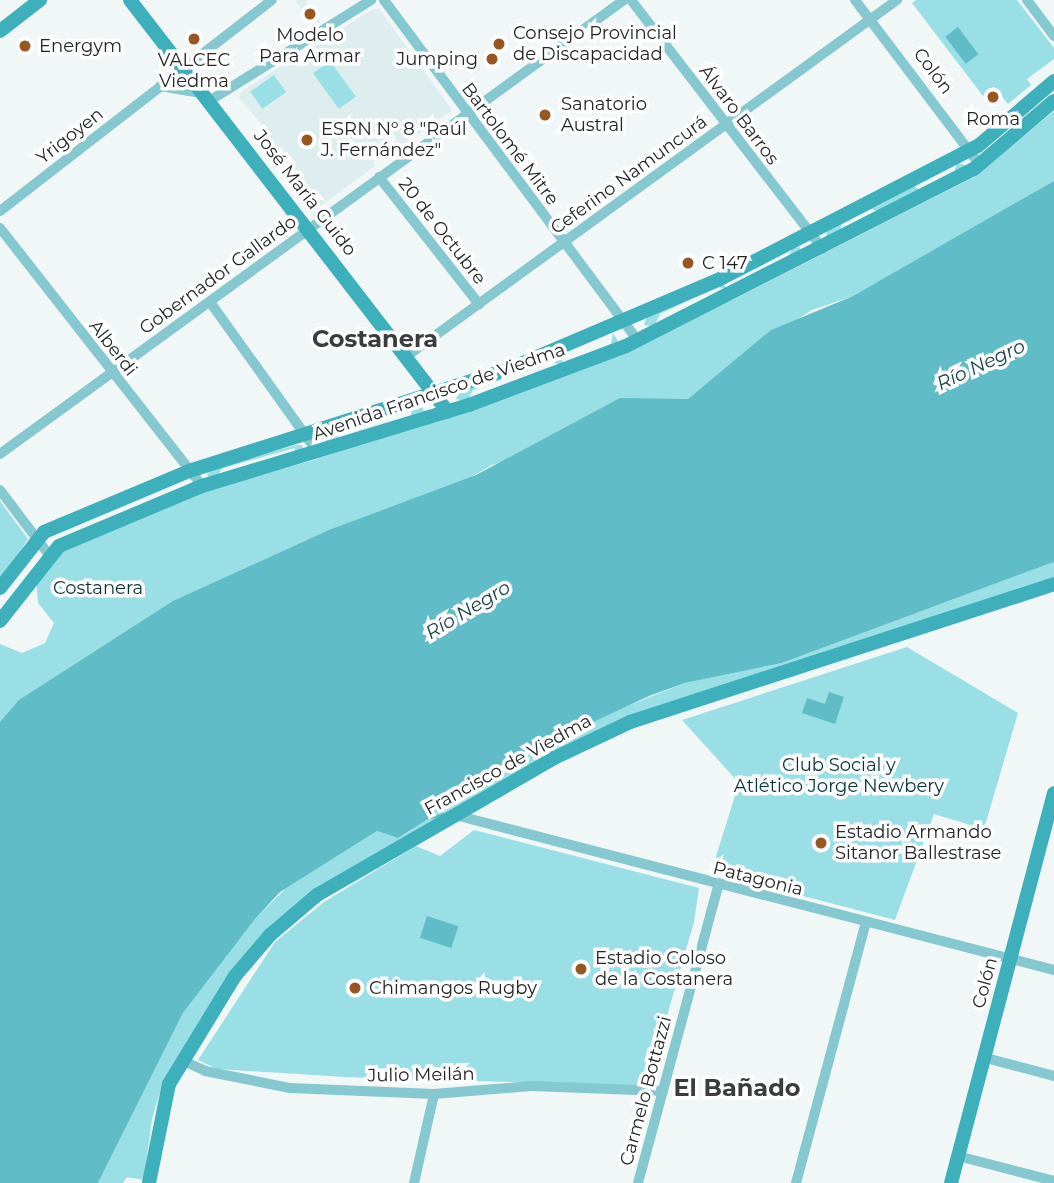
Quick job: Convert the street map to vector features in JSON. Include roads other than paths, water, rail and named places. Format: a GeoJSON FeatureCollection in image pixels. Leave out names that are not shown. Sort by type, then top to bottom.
{"type":"FeatureCollection","features":[{"type":"Feature","properties":{"kind":"main road"},"geometry":{"type":"LineString","coordinates":[[0,30],[40,0]]}},
{"type":"Feature","properties":{"kind":"main road","name":"José María Guido"},"geometry":{"type":"LineString","coordinates":[[130,0],[448,412]]}},
{"type":"Feature","properties":{"kind":"main road","name":"Avenida Francisco de Viedma"},"geometry":{"type":"LineString","coordinates":[[36,538],[189,471],[307,436],[435,393],[624,323],[810,233],[970,151],[1054,81]]}},
{"type":"Feature","properties":{"kind":"main road","name":"Avenida Francisco de Viedma"},"geometry":{"type":"LineString","coordinates":[[0,621],[59,546],[202,486],[318,453],[524,387],[637,340],[823,249],[980,165],[1054,102]]}},
{"type":"Feature","properties":{"kind":"main road"},"geometry":{"type":"LineString","coordinates":[[0,588],[36,538]]}},
{"type":"Feature","properties":{"kind":"main road","name":"Francisco de Viedma"},"geometry":{"type":"LineString","coordinates":[[149,1183],[163,1099],[184,1061],[235,976],[270,935],[317,895],[554,758],[630,722],[1054,584]]}},
{"type":"Feature","properties":{"kind":"main road","name":"Colón"},"geometry":{"type":"LineString","coordinates":[[951,1183],[1011,960],[1047,846],[1054,793]]}},
{"type":"Feature","properties":{"kind":"street","name":"Yrigoyen"},"geometry":{"type":"LineString","coordinates":[[0,211],[272,0]]}},
{"type":"Feature","properties":{"kind":"street"},"geometry":{"type":"LineString","coordinates":[[160,86],[205,97],[371,0]]}},
{"type":"Feature","properties":{"kind":"street","name":"Bartolomé Mitre"},"geometry":{"type":"LineString","coordinates":[[384,0],[637,340]]}},
{"type":"Feature","properties":{"kind":"street","name":"Gobernador Gallardo"},"geometry":{"type":"LineString","coordinates":[[0,454],[624,0]]}},
{"type":"Feature","properties":{"kind":"street","name":"Álvaro Barros"},"geometry":{"type":"LineString","coordinates":[[631,0],[823,249]]}},
{"type":"Feature","properties":{"kind":"street","name":"Colón"},"geometry":{"type":"LineString","coordinates":[[855,0],[980,165]]}},
{"type":"Feature","properties":{"kind":"street","name":"Ceferino Namuncurá"},"geometry":{"type":"LineString","coordinates":[[407,356],[897,0]]}},
{"type":"Feature","properties":{"kind":"street"},"geometry":{"type":"LineString","coordinates":[[1027,0],[1054,36]]}},
{"type":"Feature","properties":{"kind":"street","name":"20 de Octubre"},"geometry":{"type":"LineString","coordinates":[[379,177],[479,304]]}},
{"type":"Feature","properties":{"kind":"street","name":"Alberdi"},"geometry":{"type":"LineString","coordinates":[[0,228],[202,486]]}},
{"type":"Feature","properties":{"kind":"street"},"geometry":{"type":"LineString","coordinates":[[210,302],[318,453]]}},
{"type":"Feature","properties":{"kind":"street"},"geometry":{"type":"LineString","coordinates":[[0,490],[50,556]]}},
{"type":"Feature","properties":{"kind":"street","name":"Patagonia"},"geometry":{"type":"LineString","coordinates":[[455,815],[718,886],[1054,971]]}},
{"type":"Feature","properties":{"kind":"street","name":"Carmelo Bottazzi"},"geometry":{"type":"LineString","coordinates":[[641,1182],[718,886]]}},
{"type":"Feature","properties":{"kind":"street"},"geometry":{"type":"LineString","coordinates":[[796,1183],[866,922]]}},
{"type":"Feature","properties":{"kind":"street"},"geometry":{"type":"LineString","coordinates":[[986,1058],[1054,1076]]}},
{"type":"Feature","properties":{"kind":"street","name":"Julio Meilán"},"geometry":{"type":"LineString","coordinates":[[184,1061],[229,1077],[290,1088],[434,1094],[531,1086],[663,1091]]}},
{"type":"Feature","properties":{"kind":"street"},"geometry":{"type":"LineString","coordinates":[[414,1183],[434,1094]]}},
{"type":"Feature","properties":{"kind":"street"},"geometry":{"type":"LineString","coordinates":[[958,1156],[1054,1181]]}},
{"type":"Feature","properties":{"kind":"water"},"geometry":{"type":"Polygon","coordinates":[[[958,27],[978,54],[966,64],[945,37],[958,27]]]}},
{"type":"Feature","properties":{"kind":"water","name":"Río Negro"},"geometry":{"type":"Polygon","coordinates":[[[1054,181],[1054,562],[782,663],[685,683],[649,696],[449,789],[431,817],[398,838],[377,831],[280,892],[255,919],[183,1013],[98,1183],[0,1183],[0,722],[19,700],[173,601],[329,530],[476,475],[620,398],[688,399],[771,330],[853,296],[1054,181]]]}},
{"type":"Feature","properties":{"kind":"water"},"geometry":{"type":"Polygon","coordinates":[[[829,692],[844,697],[835,724],[802,713],[807,698],[825,704],[829,692]]]}},
{"type":"Feature","properties":{"kind":"water"},"geometry":{"type":"Polygon","coordinates":[[[427,916],[458,926],[451,948],[420,938],[427,916]]]}},
{"type":"Feature","properties":{"kind":"waterway"},"geometry":{"type":"LineString","coordinates":[[431,817],[444,814]]}},
{"type":"Feature","properties":{"kind":"place","name":"Modelo Para Armar"},"geometry":{"type":"Point","coordinates":[310,14]}},
{"type":"Feature","properties":{"kind":"place","name":"VALCEC Viedma"},"geometry":{"type":"Point","coordinates":[194,39]}},
{"type":"Feature","properties":{"kind":"place","name":"Consejo Provincial de Discapacidad"},"geometry":{"type":"Point","coordinates":[499,44]}},
{"type":"Feature","properties":{"kind":"place","name":"Energym"},"geometry":{"type":"Point","coordinates":[25,46]}},
{"type":"Feature","properties":{"kind":"place","name":"Jumping"},"geometry":{"type":"Point","coordinates":[492,59]}},
{"type":"Feature","properties":{"kind":"place","name":"Roma"},"geometry":{"type":"Point","coordinates":[993,97]}},
{"type":"Feature","properties":{"kind":"place","name":"Sanatorio Austral"},"geometry":{"type":"Point","coordinates":[545,115]}},
{"type":"Feature","properties":{"kind":"place","name":"ESRN Nº 8 \"Raúl J. Fernández\""},"geometry":{"type":"Point","coordinates":[307,140]}},
{"type":"Feature","properties":{"kind":"place","name":"C 147"},"geometry":{"type":"Point","coordinates":[688,263]}},
{"type":"Feature","properties":{"kind":"place","name":"Estadio Armando Sitanor Ballestrase"},"geometry":{"type":"Point","coordinates":[821,843]}},
{"type":"Feature","properties":{"kind":"place","name":"Estadio Coloso de la Costanera"},"geometry":{"type":"Point","coordinates":[581,969]}},
{"type":"Feature","properties":{"kind":"place","name":"Chimangos Rugby"},"geometry":{"type":"Point","coordinates":[355,988]}},
{"type":"Feature","properties":{"kind":"district","name":"Costanera"},"geometry":{"type":"Point","coordinates":[375,339]}},
{"type":"Feature","properties":{"kind":"district","name":"El Bañado"},"geometry":{"type":"Point","coordinates":[737,1088]}},
{"type":"Feature","properties":{"kind":"park label","name":"Club Social y Atlético Jorge Newbery"},"geometry":{"type":"Point","coordinates":[839,776]}}]}
